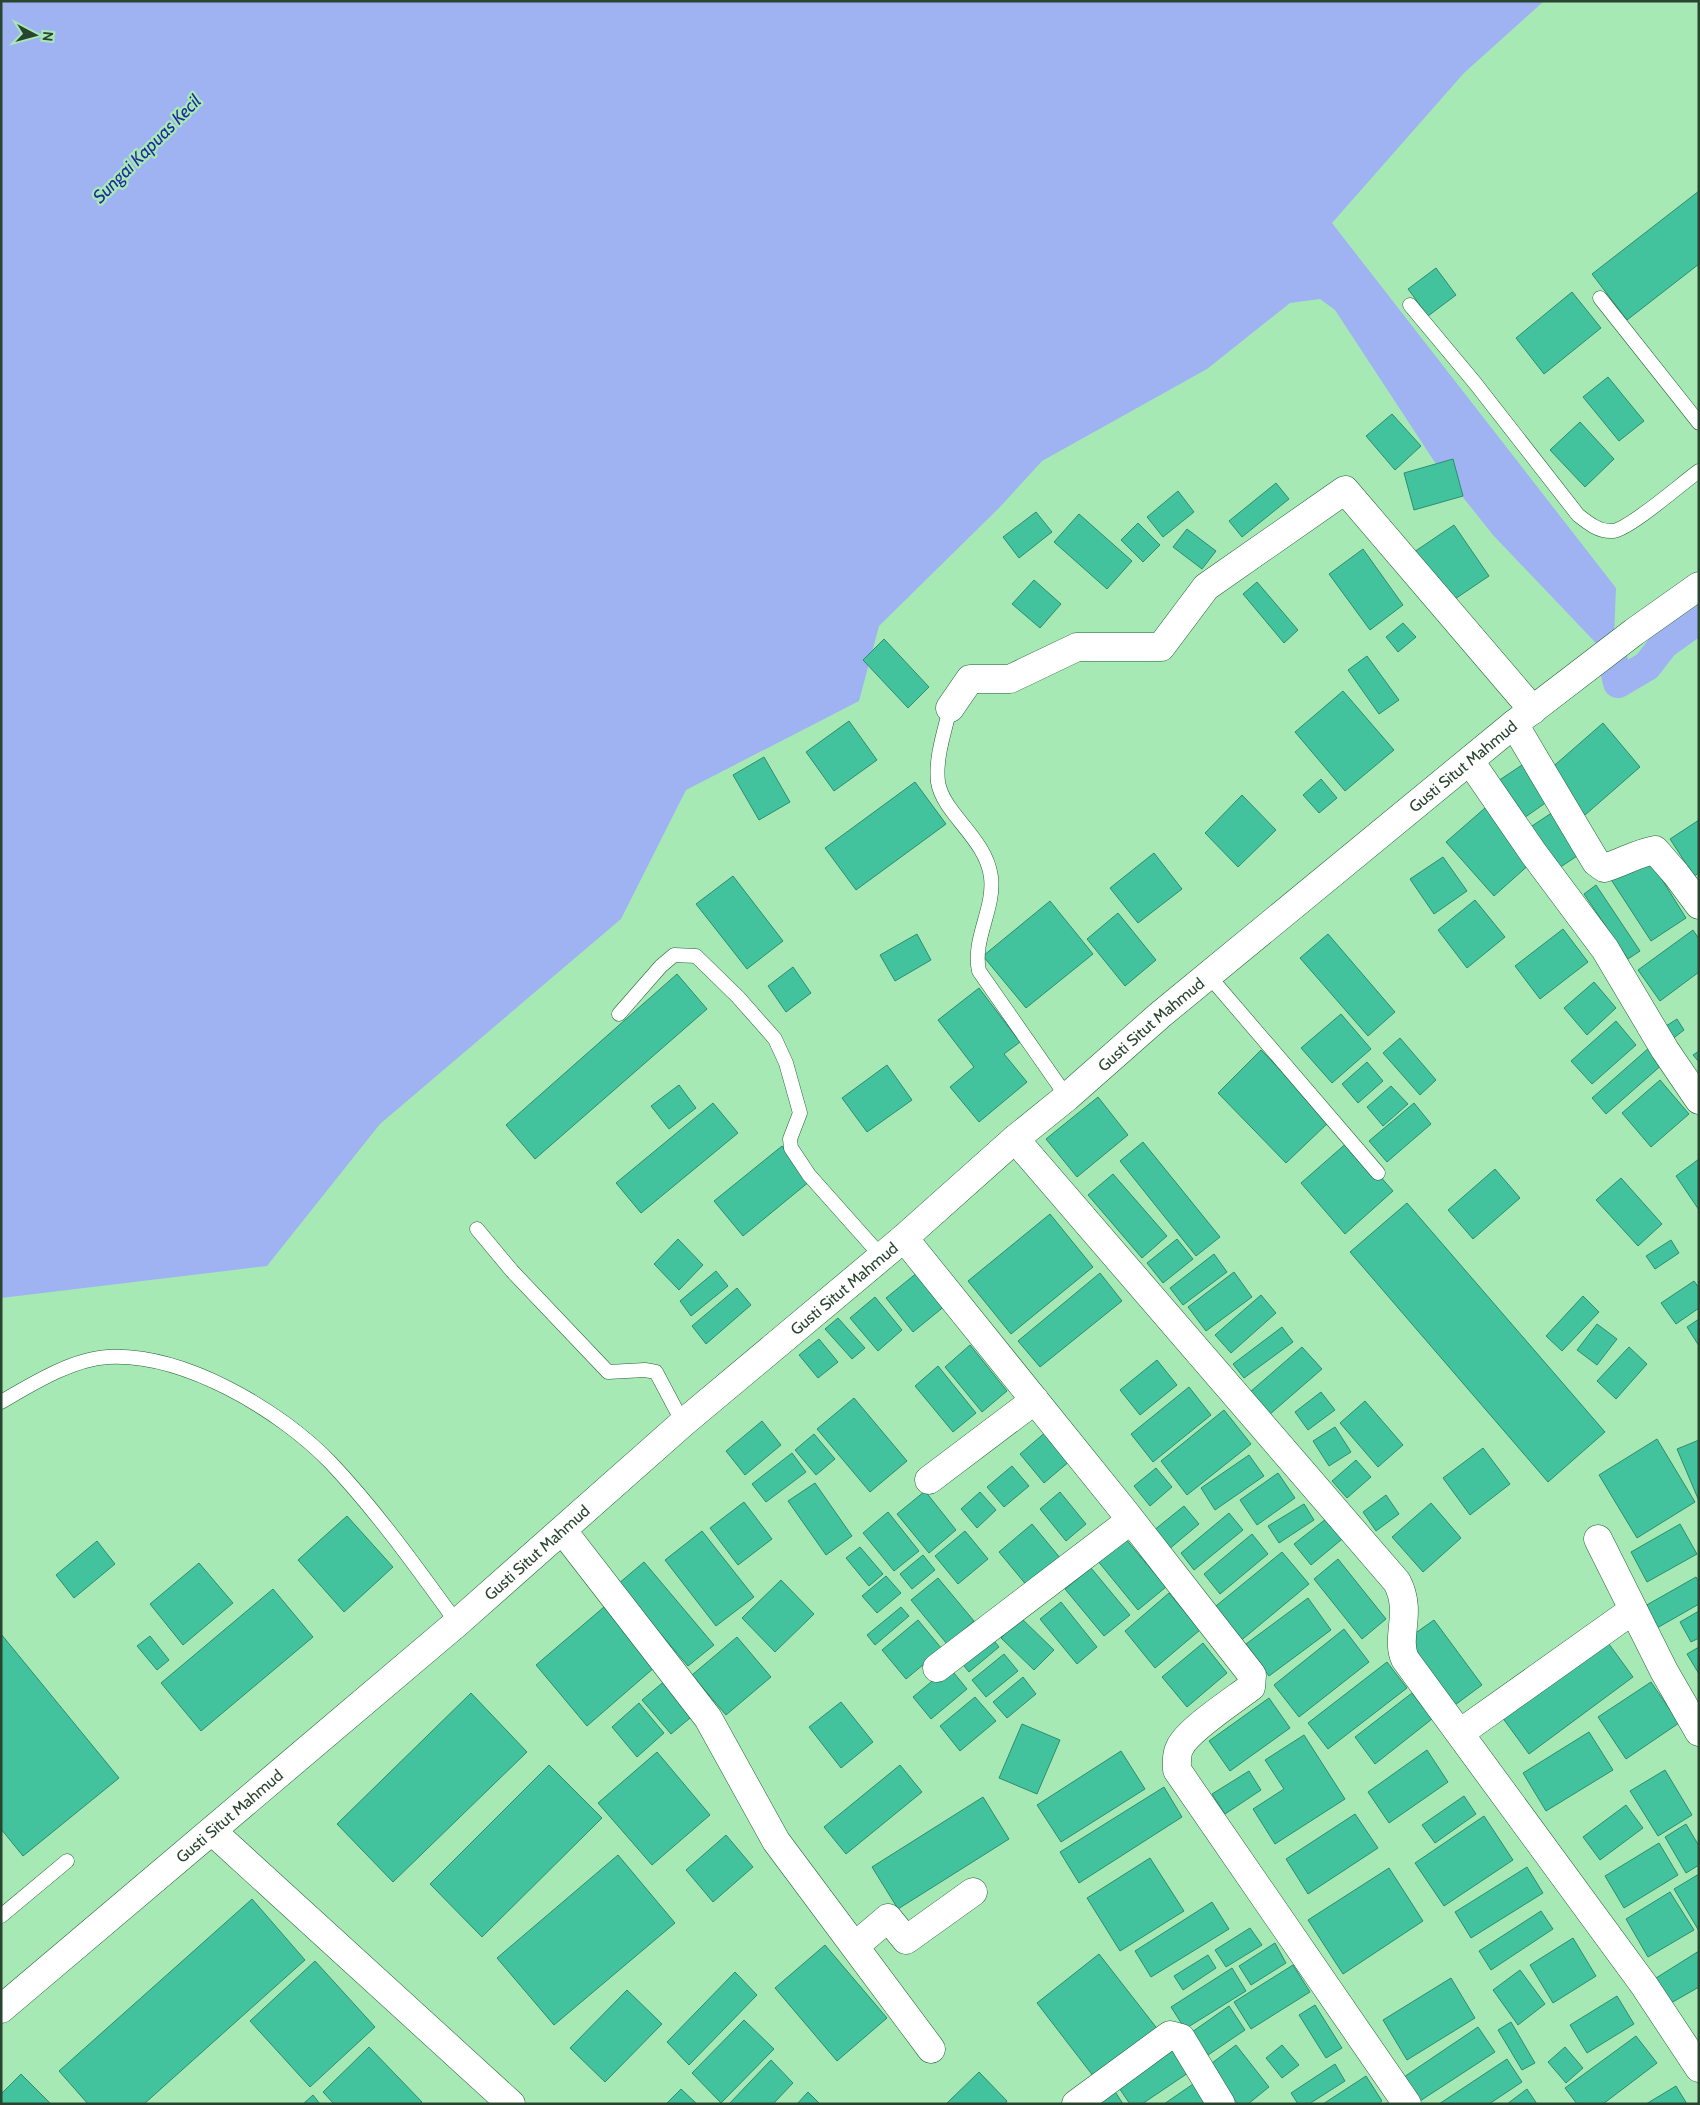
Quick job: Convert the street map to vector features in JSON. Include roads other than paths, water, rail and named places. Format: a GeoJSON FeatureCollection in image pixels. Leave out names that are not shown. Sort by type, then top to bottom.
{"type":"FeatureCollection","features":[{"type":"Feature","properties":{"kind":"main road"},"geometry":{"type":"LineString","coordinates":[[950,708],[970,679],[1010,679],[1077,646],[1161,647],[1206,587],[1346,490],[1523,717],[1596,862],[1604,868],[1624,862],[1641,852],[1654,850],[1676,874],[1699,905]]}},
{"type":"Feature","properties":{"kind":"main road","name":"Gusti Situt Mahmud"},"geometry":{"type":"LineString","coordinates":[[1,2009],[457,1623],[684,1423],[882,1257],[1160,1015],[1523,717],[1634,632],[1699,586]]}},
{"type":"Feature","properties":{"kind":"main road"},"geometry":{"type":"LineString","coordinates":[[1470,761],[1534,854],[1605,950],[1665,1050],[1699,1100]]}},
{"type":"Feature","properties":{"kind":"main road"},"geometry":{"type":"LineString","coordinates":[[1016,1139],[1397,1582],[1406,1606],[1403,1654],[1644,1985],[1699,2068]]}},
{"type":"Feature","properties":{"kind":"main road"},"geometry":{"type":"LineString","coordinates":[[904,1238],[1131,1520],[1252,1675],[1251,1687],[1184,1741],[1177,1757],[1178,1770],[1407,2104]]}},
{"type":"Feature","properties":{"kind":"main road"},"geometry":{"type":"LineString","coordinates":[[929,1480],[1035,1400]]}},
{"type":"Feature","properties":{"kind":"main road"},"geometry":{"type":"LineString","coordinates":[[937,1668],[1131,1520]]}},
{"type":"Feature","properties":{"kind":"main road"},"geometry":{"type":"LineString","coordinates":[[563,1531],[708,1718],[776,1841],[931,2049]]}},
{"type":"Feature","properties":{"kind":"main road"},"geometry":{"type":"LineString","coordinates":[[1598,1539],[1699,1732]]}},
{"type":"Feature","properties":{"kind":"main road"},"geometry":{"type":"LineString","coordinates":[[1460,1733],[1634,1610]]}},
{"type":"Feature","properties":{"kind":"main road"},"geometry":{"type":"LineString","coordinates":[[217,1827],[511,2104]]}},
{"type":"Feature","properties":{"kind":"main road"},"geometry":{"type":"LineString","coordinates":[[855,1946],[888,1918],[906,1940],[973,1892]]}},
{"type":"Feature","properties":{"kind":"main road"},"geometry":{"type":"LineString","coordinates":[[1076,2104],[1170,2035],[1181,2038],[1221,2104]]}},
{"type":"Feature","properties":{"kind":"lane"},"geometry":{"type":"LineString","coordinates":[[1600,298],[1699,423]]}},
{"type":"Feature","properties":{"kind":"lane"},"geometry":{"type":"LineString","coordinates":[[1410,305],[1475,383],[1578,515],[1594,527],[1613,531],[1632,522],[1699,471]]}},
{"type":"Feature","properties":{"kind":"lane"},"geometry":{"type":"LineString","coordinates":[[950,708],[942,743],[938,784],[951,810],[969,830],[988,864],[991,880],[976,958],[979,971],[1067,1097]]}},
{"type":"Feature","properties":{"kind":"lane"},"geometry":{"type":"LineString","coordinates":[[619,1014],[661,966],[674,955],[696,956],[738,997],[775,1039],[786,1063],[800,1113],[790,1139],[791,1148],[809,1175],[882,1257]]}},
{"type":"Feature","properties":{"kind":"lane"},"geometry":{"type":"LineString","coordinates":[[1209,976],[1378,1173]]}},
{"type":"Feature","properties":{"kind":"lane"},"geometry":{"type":"LineString","coordinates":[[477,1230],[512,1271],[608,1372],[645,1370],[656,1372],[684,1423]]}},
{"type":"Feature","properties":{"kind":"lane"},"geometry":{"type":"LineString","coordinates":[[1,1402],[66,1367],[108,1357],[170,1364],[201,1375],[273,1416],[330,1462],[391,1532],[457,1623]]}},
{"type":"Feature","properties":{"kind":"lane"},"geometry":{"type":"LineString","coordinates":[[1,1916],[67,1861]]}},
{"type":"Feature","properties":{"kind":"water","name":"Sungai Kapuas Kecil"},"geometry":{"type":"Polygon","coordinates":[[[1,1],[1544,1],[1464,73],[1332,223],[1616,588],[1613,661],[1493,535],[1434,461],[1335,310],[1320,299],[1290,303],[1207,369],[1042,461],[1000,507],[879,626],[859,701],[686,790],[621,919],[380,1124],[267,1266],[1,1298],[1,1]]]}},
{"type":"Feature","properties":{"kind":"waterway"},"geometry":{"type":"LineString","coordinates":[[1613,661],[1618,683],[1647,666],[1664,644],[1699,619]]}}]}
